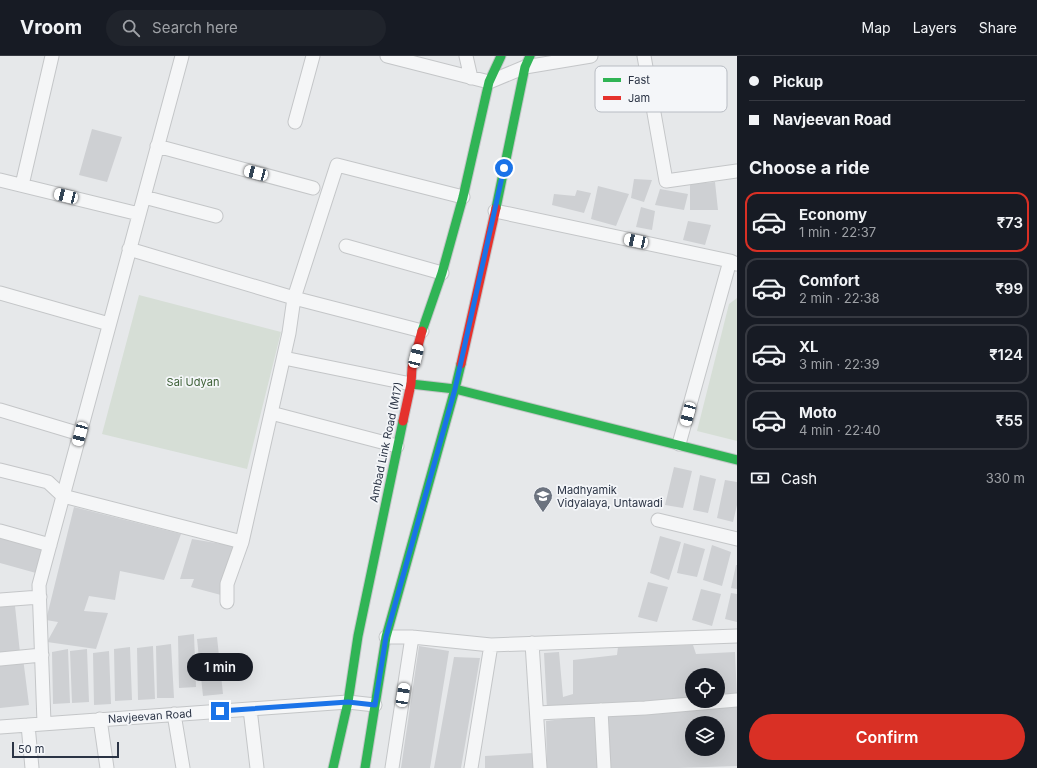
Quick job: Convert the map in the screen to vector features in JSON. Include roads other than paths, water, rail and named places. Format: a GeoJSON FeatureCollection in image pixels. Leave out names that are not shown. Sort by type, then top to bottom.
{"type":"FeatureCollection","features":[{"type":"Feature","properties":{"kind":"main road","name":"Ambad Link Road (M17)"},"geometry":{"type":"LineString","coordinates":[[333,768],[348,702],[358,636],[411,384],[412,368],[422,330],[442,273],[463,197],[489,82],[501,56]]}},
{"type":"Feature","properties":{"kind":"main road"},"geometry":{"type":"LineString","coordinates":[[364,768],[386,637],[455,389],[528,62]]}},
{"type":"Feature","properties":{"kind":"main road"},"geometry":{"type":"LineString","coordinates":[[411,384],[455,389],[679,444],[737,460]]}},
{"type":"Feature","properties":{"kind":"street"},"geometry":{"type":"LineString","coordinates":[[22,186],[52,56]]}},
{"type":"Feature","properties":{"kind":"street"},"geometry":{"type":"LineString","coordinates":[[44,723],[39,585],[182,56]]}},
{"type":"Feature","properties":{"kind":"street"},"geometry":{"type":"LineString","coordinates":[[295,122],[313,56]]}},
{"type":"Feature","properties":{"kind":"street"},"geometry":{"type":"LineString","coordinates":[[386,56],[489,82],[528,62],[591,56]]}},
{"type":"Feature","properties":{"kind":"street"},"geometry":{"type":"LineString","coordinates":[[466,56],[471,78]]}},
{"type":"Feature","properties":{"kind":"street"},"geometry":{"type":"LineString","coordinates":[[644,56],[646,66]]}},
{"type":"Feature","properties":{"kind":"street"},"geometry":{"type":"LineString","coordinates":[[654,112],[666,181],[737,171]]}},
{"type":"Feature","properties":{"kind":"street"},"geometry":{"type":"LineString","coordinates":[[157,146],[313,188]]}},
{"type":"Feature","properties":{"kind":"street"},"geometry":{"type":"LineString","coordinates":[[227,602],[227,584],[242,542],[284,358],[294,298],[337,165],[463,197]]}},
{"type":"Feature","properties":{"kind":"street"},"geometry":{"type":"LineString","coordinates":[[0,180],[139,214]]}},
{"type":"Feature","properties":{"kind":"street"},"geometry":{"type":"LineString","coordinates":[[144,197],[216,216]]}},
{"type":"Feature","properties":{"kind":"street"},"geometry":{"type":"LineString","coordinates":[[495,211],[734,262],[679,444]]}},
{"type":"Feature","properties":{"kind":"street"},"geometry":{"type":"LineString","coordinates":[[346,246],[442,273]]}},
{"type":"Feature","properties":{"kind":"street"},"geometry":{"type":"LineString","coordinates":[[130,250],[294,298],[422,330]]}},
{"type":"Feature","properties":{"kind":"street"},"geometry":{"type":"LineString","coordinates":[[0,293],[110,324]]}},
{"type":"Feature","properties":{"kind":"street"},"geometry":{"type":"LineString","coordinates":[[284,358],[411,384]]}},
{"type":"Feature","properties":{"kind":"street"},"geometry":{"type":"LineString","coordinates":[[0,410],[80,434]]}},
{"type":"Feature","properties":{"kind":"street"},"geometry":{"type":"LineString","coordinates":[[271,412],[397,446]]}},
{"type":"Feature","properties":{"kind":"street"},"geometry":{"type":"LineString","coordinates":[[0,470],[48,482],[63,496],[242,542]]}},
{"type":"Feature","properties":{"kind":"street"},"geometry":{"type":"LineString","coordinates":[[658,520],[737,539]]}},
{"type":"Feature","properties":{"kind":"street"},"geometry":{"type":"LineString","coordinates":[[0,531],[50,545]]}},
{"type":"Feature","properties":{"kind":"street"},"geometry":{"type":"LineString","coordinates":[[0,600],[40,597]]}},
{"type":"Feature","properties":{"kind":"street"},"geometry":{"type":"LineString","coordinates":[[386,637],[412,637],[491,646],[532,643],[737,636]]}},
{"type":"Feature","properties":{"kind":"street"},"geometry":{"type":"LineString","coordinates":[[392,768],[412,637]]}},
{"type":"Feature","properties":{"kind":"street"},"geometry":{"type":"LineString","coordinates":[[532,643],[540,768]]}},
{"type":"Feature","properties":{"kind":"street"},"geometry":{"type":"LineString","coordinates":[[471,768],[491,646]]}},
{"type":"Feature","properties":{"kind":"street"},"geometry":{"type":"LineString","coordinates":[[0,659],[42,655]]}},
{"type":"Feature","properties":{"kind":"street"},"geometry":{"type":"LineString","coordinates":[[537,713],[645,708],[737,700]]}},
{"type":"Feature","properties":{"kind":"street","name":"Navjeevan Road"},"geometry":{"type":"LineString","coordinates":[[0,728],[44,723],[250,708],[348,702],[375,705]]}},
{"type":"Feature","properties":{"kind":"street"},"geometry":{"type":"LineString","coordinates":[[250,708],[257,768]]}},
{"type":"Feature","properties":{"kind":"street"},"geometry":{"type":"LineString","coordinates":[[601,710],[604,768]]}},
{"type":"Feature","properties":{"kind":"street"},"geometry":{"type":"LineString","coordinates":[[174,714],[183,768]]}},
{"type":"Feature","properties":{"kind":"street"},"geometry":{"type":"LineString","coordinates":[[100,719],[107,768]]}},
{"type":"Feature","properties":{"kind":"street"},"geometry":{"type":"LineString","coordinates":[[28,726],[32,768]]}},
{"type":"Feature","properties":{"kind":"place","name":"Madhyamik Vidyalaya, Untawadi"},"geometry":{"type":"Point","coordinates":[543,513]}},
{"type":"Feature","properties":{"kind":"park label","name":"Sai Udyan"},"geometry":{"type":"Point","coordinates":[193,382]}}]}
